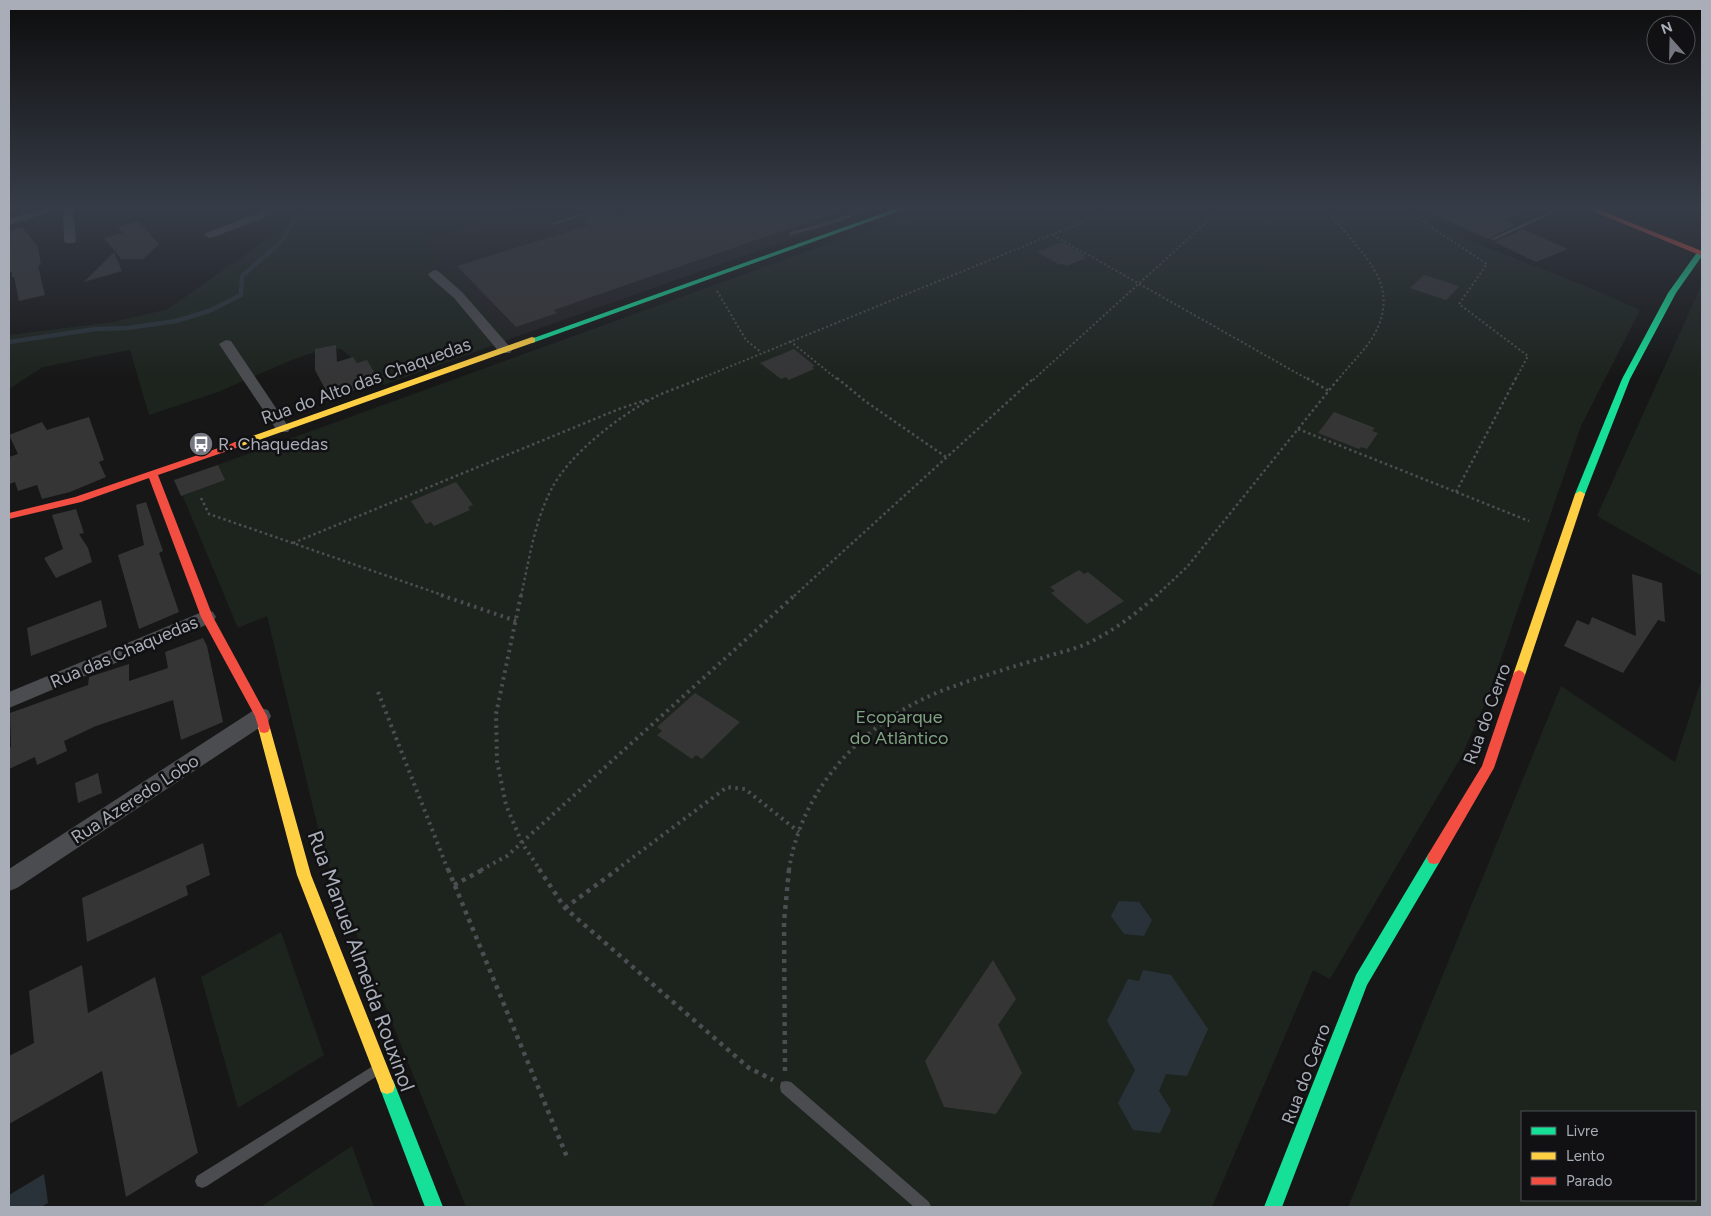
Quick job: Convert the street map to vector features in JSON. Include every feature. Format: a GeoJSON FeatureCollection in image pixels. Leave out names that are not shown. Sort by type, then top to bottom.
{"type":"FeatureCollection","features":[{"type":"Feature","properties":{"kind":"street","name":"Rua do Alto das Chaquedas"},"geometry":{"type":"LineString","coordinates":[[9,516],[77,500],[283,429],[745,265]]}},
{"type":"Feature","properties":{"kind":"street","name":"Rua do Cerro"},"geometry":{"type":"LineString","coordinates":[[1273,1207],[1361,980],[1488,768],[1585,478],[1626,379],[1672,293],[1693,265]]}},
{"type":"Feature","properties":{"kind":"street","name":"Rua do Alto das Chaquedas"},"geometry":{"type":"LineString","coordinates":[[434,274],[458,296],[505,350]]}},
{"type":"Feature","properties":{"kind":"street"},"geometry":{"type":"LineString","coordinates":[[226,344],[283,429]]}},
{"type":"Feature","properties":{"kind":"street","name":"Rua das Chaquedas"},"geometry":{"type":"LineString","coordinates":[[9,700],[207,617],[152,473]]}},
{"type":"Feature","properties":{"kind":"street","name":"Rua Manuel Almeida Rouxinol"},"geometry":{"type":"LineString","coordinates":[[207,617],[261,716],[304,875],[434,1207]]}},
{"type":"Feature","properties":{"kind":"street","name":"Rua Azeredo Lobo"},"geometry":{"type":"LineString","coordinates":[[9,881],[261,716]]}},
{"type":"Feature","properties":{"kind":"lane"},"geometry":{"type":"LineString","coordinates":[[202,1181],[380,1068]]}},
{"type":"Feature","properties":{"kind":"lane"},"geometry":{"type":"LineString","coordinates":[[786,1087],[924,1207]]}},
{"type":"Feature","properties":{"kind":"path"},"geometry":{"type":"LineString","coordinates":[[293,543],[977,265]]}},
{"type":"Feature","properties":{"kind":"path"},"geometry":{"type":"LineString","coordinates":[[1109,265],[1329,390]]}},
{"type":"Feature","properties":{"kind":"path"},"geometry":{"type":"LineString","coordinates":[[454,885],[507,856],[1159,265]]}},
{"type":"Feature","properties":{"kind":"path"},"geometry":{"type":"LineString","coordinates":[[655,397],[619,419],[585,449],[556,479],[536,528],[496,714],[498,761],[506,805],[522,842],[565,908],[749,1068],[786,1087],[783,986],[785,897],[792,851],[824,780],[852,748],[884,722],[915,702],[948,688],[1087,644],[1127,620],[1158,596],[1187,567],[1374,334],[1382,316],[1384,300],[1383,282],[1373,265]]}},
{"type":"Feature","properties":{"kind":"path"},"geometry":{"type":"LineString","coordinates":[[1456,492],[1528,356],[1459,304],[1486,265]]}},
{"type":"Feature","properties":{"kind":"path"},"geometry":{"type":"LineString","coordinates":[[717,290],[746,340],[761,352]]}},
{"type":"Feature","properties":{"kind":"path"},"geometry":{"type":"LineString","coordinates":[[790,341],[865,401],[946,457]]}},
{"type":"Feature","properties":{"kind":"path"},"geometry":{"type":"LineString","coordinates":[[1298,429],[1529,521]]}},
{"type":"Feature","properties":{"kind":"path"},"geometry":{"type":"LineString","coordinates":[[201,498],[209,514],[516,621]]}},
{"type":"Feature","properties":{"kind":"path"},"geometry":{"type":"LineString","coordinates":[[378,692],[454,885],[567,1157]]}},
{"type":"Feature","properties":{"kind":"path"},"geometry":{"type":"LineString","coordinates":[[565,908],[727,788],[745,789],[799,832]]}},
{"type":"Feature","properties":{"kind":"shaded area"},"geometry":{"type":"Polygon","coordinates":[[[435,265],[719,265],[504,341],[435,265]]]}},
{"type":"Feature","properties":{"kind":"shaded area"},"geometry":{"type":"Polygon","coordinates":[[[1119,901],[1139,902],[1152,920],[1144,936],[1124,934],[1111,916],[1119,901]]]}},
{"type":"Feature","properties":{"kind":"shaded area"},"geometry":{"type":"Polygon","coordinates":[[[1143,970],[1171,975],[1208,1029],[1187,1076],[1166,1074],[1159,1091],[1171,1110],[1160,1133],[1133,1130],[1118,1103],[1135,1070],[1107,1021],[1128,979],[1139,981],[1143,970]]]}},
{"type":"Feature","properties":{"kind":"shaded area"},"geometry":{"type":"Polygon","coordinates":[[[44,1174],[48,1203],[41,1207],[9,1207],[9,1195],[44,1174]]]}},
{"type":"Feature","properties":{"kind":"green space"},"geometry":{"type":"Polygon","coordinates":[[[231,265],[443,265],[511,339],[384,385],[341,349],[328,348],[294,359],[218,392],[149,415],[130,350],[43,367],[9,389],[9,335],[113,322],[168,309],[231,265]]]}},
{"type":"Feature","properties":{"kind":"green space","name":"Ecoparque do Atlântico"},"geometry":{"type":"Polygon","coordinates":[[[770,265],[1531,265],[1640,310],[1581,426],[1487,699],[1461,757],[1330,979],[1313,970],[1212,1207],[466,1207],[324,853],[267,616],[238,628],[176,480],[770,265]]]}},
{"type":"Feature","properties":{"kind":"green space"},"geometry":{"type":"Polygon","coordinates":[[[1702,284],[1702,576],[1597,516],[1702,284]]]}},
{"type":"Feature","properties":{"kind":"green space"},"geometry":{"type":"Polygon","coordinates":[[[1702,678],[1702,1207],[1348,1207],[1561,686],[1675,762],[1702,678]]]}},
{"type":"Feature","properties":{"kind":"green space"},"geometry":{"type":"Polygon","coordinates":[[[281,932],[324,1055],[238,1108],[201,977],[281,932]]]}},
{"type":"Feature","properties":{"kind":"green space"},"geometry":{"type":"Polygon","coordinates":[[[352,1146],[374,1207],[262,1206],[352,1146]]]}},
{"type":"Feature","properties":{"kind":"building"},"geometry":{"type":"Polygon","coordinates":[[[9,265],[41,265],[38,266],[45,295],[19,301],[14,277],[12,277],[12,272],[9,272],[9,265]]]}},
{"type":"Feature","properties":{"kind":"building"},"geometry":{"type":"Polygon","coordinates":[[[101,265],[119,265],[122,271],[84,282],[101,265]]]}},
{"type":"Feature","properties":{"kind":"building"},"geometry":{"type":"Polygon","coordinates":[[[685,265],[554,310],[557,313],[516,327],[457,266],[685,265]]]}},
{"type":"Feature","properties":{"kind":"building"},"geometry":{"type":"Polygon","coordinates":[[[1424,275],[1459,286],[1446,300],[1410,288],[1424,275]]]}},
{"type":"Feature","properties":{"kind":"building"},"geometry":{"type":"Polygon","coordinates":[[[336,345],[337,362],[353,357],[357,363],[367,360],[380,382],[330,398],[315,370],[315,349],[336,345]]]}},
{"type":"Feature","properties":{"kind":"building"},"geometry":{"type":"Polygon","coordinates":[[[794,349],[815,366],[812,367],[814,369],[789,380],[786,377],[781,379],[760,363],[794,349]]]}},
{"type":"Feature","properties":{"kind":"building"},"geometry":{"type":"Polygon","coordinates":[[[1334,412],[1375,428],[1372,431],[1378,433],[1367,449],[1361,447],[1359,449],[1318,433],[1334,412]]]}},
{"type":"Feature","properties":{"kind":"building"},"geometry":{"type":"Polygon","coordinates":[[[89,417],[104,460],[99,462],[106,477],[70,492],[42,499],[37,485],[18,491],[15,482],[9,484],[9,457],[18,454],[9,435],[42,422],[47,430],[89,417]]]}},
{"type":"Feature","properties":{"kind":"building"},"geometry":{"type":"Polygon","coordinates":[[[218,465],[225,480],[181,496],[174,480],[218,465]]]}},
{"type":"Feature","properties":{"kind":"building"},"geometry":{"type":"Polygon","coordinates":[[[456,482],[473,505],[468,507],[470,510],[434,526],[431,522],[426,524],[411,501],[456,482]]]}},
{"type":"Feature","properties":{"kind":"building"},"geometry":{"type":"Polygon","coordinates":[[[146,502],[163,551],[159,553],[179,612],[139,629],[118,555],[144,545],[136,505],[146,502]]]}},
{"type":"Feature","properties":{"kind":"building"},"geometry":{"type":"Polygon","coordinates":[[[76,509],[84,533],[79,534],[88,548],[92,562],[56,578],[44,558],[63,549],[52,515],[76,509]]]}},
{"type":"Feature","properties":{"kind":"building"},"geometry":{"type":"Polygon","coordinates":[[[1079,570],[1084,574],[1088,572],[1124,601],[1087,624],[1051,593],[1055,591],[1050,587],[1079,570]]]}},
{"type":"Feature","properties":{"kind":"building"},"geometry":{"type":"Polygon","coordinates":[[[1632,574],[1662,583],[1665,622],[1658,620],[1623,673],[1564,646],[1577,620],[1589,625],[1592,617],[1636,636],[1632,574]]]}},
{"type":"Feature","properties":{"kind":"building"},"geometry":{"type":"Polygon","coordinates":[[[101,600],[107,627],[31,656],[27,628],[101,600]]]}},
{"type":"Feature","properties":{"kind":"building"},"geometry":{"type":"Polygon","coordinates":[[[203,638],[207,646],[223,722],[181,740],[173,700],[96,726],[64,741],[67,751],[37,765],[35,757],[9,769],[9,748],[11,747],[10,713],[88,685],[89,677],[129,664],[129,681],[168,668],[165,652],[203,638]]]}},
{"type":"Feature","properties":{"kind":"building"},"geometry":{"type":"Polygon","coordinates":[[[695,693],[740,722],[702,759],[696,755],[692,759],[657,735],[662,731],[657,727],[695,693]]]}},
{"type":"Feature","properties":{"kind":"building"},"geometry":{"type":"Polygon","coordinates":[[[98,773],[102,793],[78,803],[75,783],[98,773]]]}},
{"type":"Feature","properties":{"kind":"building"},"geometry":{"type":"Polygon","coordinates":[[[203,843],[210,875],[186,886],[188,895],[87,942],[82,898],[203,843]]]}},
{"type":"Feature","properties":{"kind":"building"},"geometry":{"type":"Polygon","coordinates":[[[993,960],[1016,999],[998,1025],[1022,1073],[996,1114],[944,1107],[925,1061],[993,960]]]}},
{"type":"Feature","properties":{"kind":"building"},"geometry":{"type":"Polygon","coordinates":[[[82,965],[88,1013],[155,977],[198,1153],[126,1197],[102,1071],[9,1124],[9,1056],[34,1043],[29,991],[82,965]]]}},
{"type":"Feature","properties":{"kind":"waterway"},"geometry":{"type":"LineString","coordinates":[[9,342],[96,329],[128,328],[176,321],[209,311],[241,295],[242,276],[255,265]]}},
{"type":"Feature","properties":{"kind":"traffic: fast"},"geometry":{"type":"LineString","coordinates":[[532,340],[744,265]]}},
{"type":"Feature","properties":{"kind":"traffic: fast"},"geometry":{"type":"LineString","coordinates":[[1580,494],[1626,379],[1672,293],[1692,265]]}},
{"type":"Feature","properties":{"kind":"traffic: fast"},"geometry":{"type":"LineString","coordinates":[[1273,1207],[1361,980],[1434,858]]}},
{"type":"Feature","properties":{"kind":"traffic: fast"},"geometry":{"type":"LineString","coordinates":[[387,1086],[434,1207]]}},
{"type":"Feature","properties":{"kind":"traffic: slow"},"geometry":{"type":"LineString","coordinates":[[236,445],[532,340]]}},
{"type":"Feature","properties":{"kind":"traffic: slow"},"geometry":{"type":"LineString","coordinates":[[1519,675],[1580,494]]}},
{"type":"Feature","properties":{"kind":"traffic: slow"},"geometry":{"type":"LineString","coordinates":[[264,728],[304,875],[387,1086]]}},
{"type":"Feature","properties":{"kind":"traffic: jam"},"geometry":{"type":"LineString","coordinates":[[9,516],[77,500],[236,445]]}},
{"type":"Feature","properties":{"kind":"traffic: jam"},"geometry":{"type":"LineString","coordinates":[[152,473],[207,617],[261,716],[264,728]]}},
{"type":"Feature","properties":{"kind":"traffic: jam"},"geometry":{"type":"LineString","coordinates":[[1434,858],[1488,768],[1519,675]]}},
{"type":"Feature","properties":{"kind":"place","name":"R. Chaquedas"},"geometry":{"type":"Point","coordinates":[201,444]}}]}
